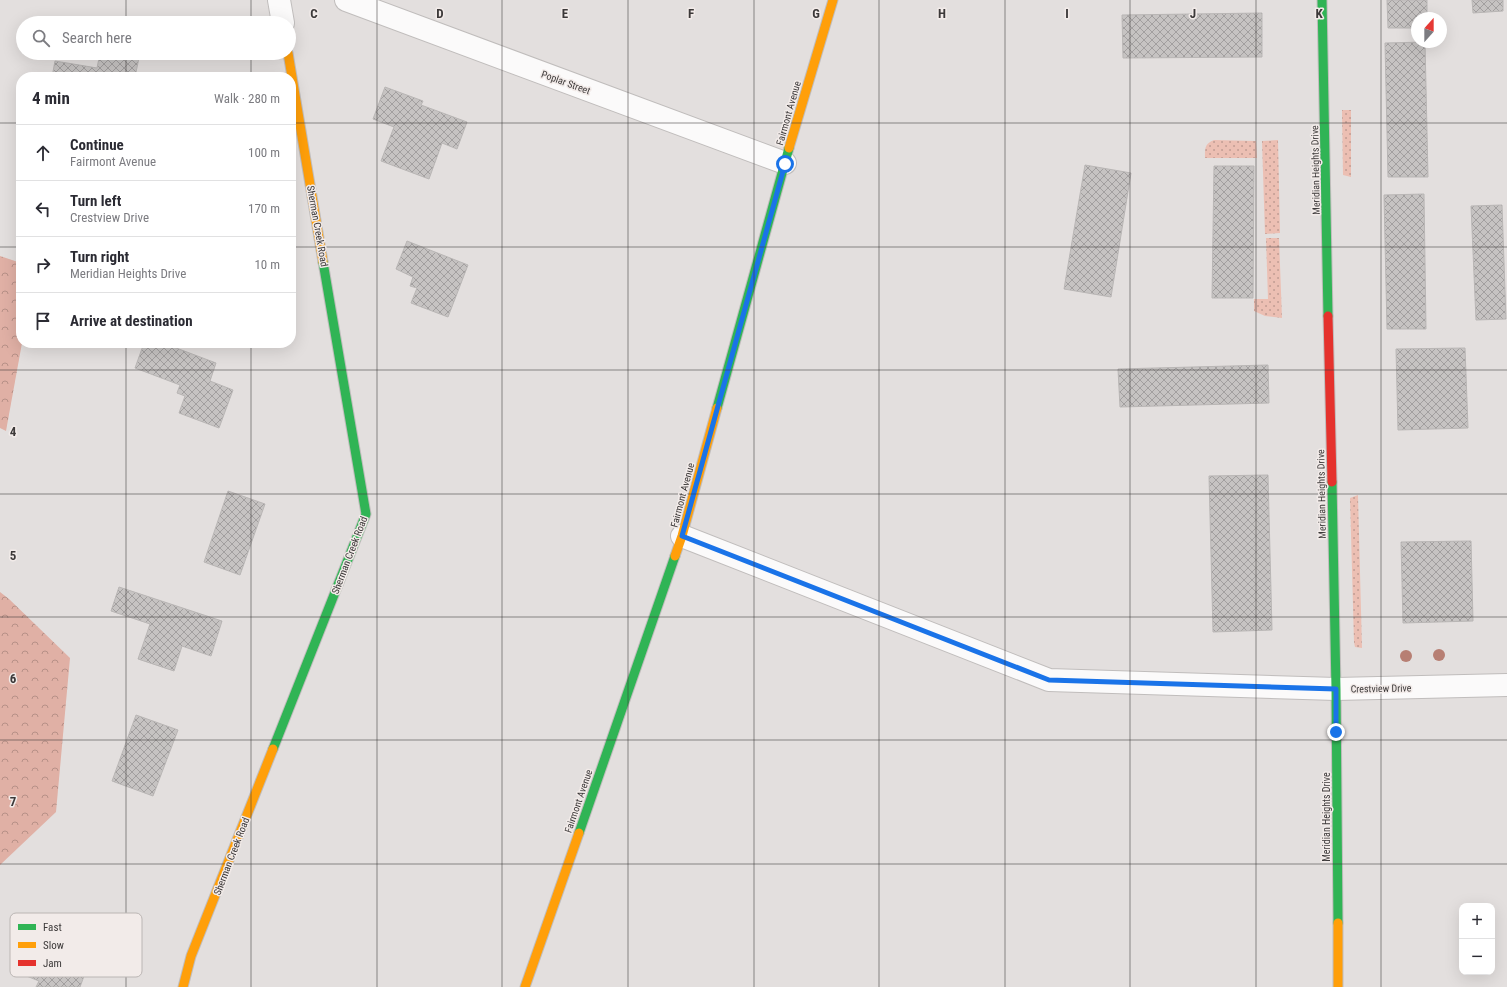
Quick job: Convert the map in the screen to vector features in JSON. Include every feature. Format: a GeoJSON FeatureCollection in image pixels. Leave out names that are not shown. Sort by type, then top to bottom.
{"type":"FeatureCollection","features":[{"type":"Feature","properties":{"kind":"street"},"geometry":{"type":"LineString","coordinates":[[279,0],[282,16]]}},
{"type":"Feature","properties":{"kind":"street","name":"Poplar Street"},"geometry":{"type":"LineString","coordinates":[[346,0],[785,164]]}},
{"type":"Feature","properties":{"kind":"street","name":"Fairmont Avenue"},"geometry":{"type":"LineString","coordinates":[[525,987],[682,536],[785,164],[833,0]]}},
{"type":"Feature","properties":{"kind":"street","name":"Meridian Heights Drive"},"geometry":{"type":"LineString","coordinates":[[1322,0],[1336,689],[1338,987]]}},
{"type":"Feature","properties":{"kind":"street","name":"Sherman Creek Road"},"geometry":{"type":"LineString","coordinates":[[289,60],[291,72]]}},
{"type":"Feature","properties":{"kind":"street","name":"Sherman Creek Road"},"geometry":{"type":"LineString","coordinates":[[184,987],[191,956],[366,514],[296,100]]}},
{"type":"Feature","properties":{"kind":"street","name":"Crestview Drive"},"geometry":{"type":"LineString","coordinates":[[682,536],[1049,680],[1336,689],[1507,686]]}},
{"type":"Feature","properties":{"kind":"shaded area"},"geometry":{"type":"Polygon","coordinates":[[[1342,110],[1351,110],[1351,177],[1343,175],[1342,110]]]}},
{"type":"Feature","properties":{"kind":"shaded area"},"geometry":{"type":"Polygon","coordinates":[[[1214,140],[1256,141],[1257,158],[1205,158],[1205,149],[1208,143],[1214,140]]]}},
{"type":"Feature","properties":{"kind":"shaded area"},"geometry":{"type":"Polygon","coordinates":[[[1278,140],[1280,233],[1265,234],[1262,141],[1278,140]]]}},
{"type":"Feature","properties":{"kind":"shaded area"},"geometry":{"type":"Polygon","coordinates":[[[1266,238],[1279,238],[1282,318],[1265,316],[1254,311],[1254,299],[1268,299],[1266,238]]]}},
{"type":"Feature","properties":{"kind":"shaded area"},"geometry":{"type":"Polygon","coordinates":[[[1358,495],[1362,648],[1355,647],[1354,642],[1350,498],[1358,495]]]}},
{"type":"Feature","properties":{"kind":"green space"},"geometry":{"type":"Polygon","coordinates":[[[0,256],[16,261],[16,348],[21,348],[6,431],[0,428],[0,256]]]}},
{"type":"Feature","properties":{"kind":"green space"},"geometry":{"type":"Polygon","coordinates":[[[0,592],[70,658],[56,812],[0,865],[0,592]]]}},
{"type":"Feature","properties":{"kind":"building"},"geometry":{"type":"Polygon","coordinates":[[[1387,0],[1427,0],[1427,12],[1411,12],[1411,28],[1388,28],[1387,0]]]}},
{"type":"Feature","properties":{"kind":"building"},"geometry":{"type":"Polygon","coordinates":[[[1472,0],[1503,0],[1503,11],[1473,13],[1472,0]]]}},
{"type":"Feature","properties":{"kind":"building"},"geometry":{"type":"Polygon","coordinates":[[[1262,13],[1262,57],[1123,58],[1122,15],[1262,13]]]}},
{"type":"Feature","properties":{"kind":"building"},"geometry":{"type":"Polygon","coordinates":[[[1411,42],[1411,48],[1425,48],[1428,177],[1388,177],[1385,43],[1411,42]]]}},
{"type":"Feature","properties":{"kind":"building"},"geometry":{"type":"Polygon","coordinates":[[[99,60],[139,60],[136,72],[53,72],[55,61],[97,68],[99,60]]]}},
{"type":"Feature","properties":{"kind":"building"},"geometry":{"type":"Polygon","coordinates":[[[385,87],[423,101],[421,105],[467,122],[457,149],[442,143],[429,179],[381,161],[394,127],[373,119],[385,87]]]}},
{"type":"Feature","properties":{"kind":"building"},"geometry":{"type":"Polygon","coordinates":[[[1085,165],[1131,173],[1111,297],[1064,289],[1085,165]]]}},
{"type":"Feature","properties":{"kind":"building"},"geometry":{"type":"Polygon","coordinates":[[[1214,166],[1254,166],[1253,298],[1212,298],[1214,166]]]}},
{"type":"Feature","properties":{"kind":"building"},"geometry":{"type":"Polygon","coordinates":[[[1424,194],[1426,329],[1387,329],[1384,195],[1424,194]]]}},
{"type":"Feature","properties":{"kind":"building"},"geometry":{"type":"Polygon","coordinates":[[[1502,205],[1506,319],[1476,320],[1471,206],[1502,205]]]}},
{"type":"Feature","properties":{"kind":"building"},"geometry":{"type":"Polygon","coordinates":[[[407,241],[468,265],[448,317],[411,303],[417,288],[410,286],[413,277],[396,269],[407,241]]]}},
{"type":"Feature","properties":{"kind":"building"},"geometry":{"type":"Polygon","coordinates":[[[142,348],[176,348],[216,363],[210,381],[233,390],[219,428],[179,413],[185,396],[177,393],[180,385],[135,368],[142,348]]]}},
{"type":"Feature","properties":{"kind":"building"},"geometry":{"type":"Polygon","coordinates":[[[1465,348],[1468,428],[1398,430],[1396,349],[1465,348]]]}},
{"type":"Feature","properties":{"kind":"building"},"geometry":{"type":"Polygon","coordinates":[[[1268,365],[1269,403],[1120,407],[1118,369],[1268,365]]]}},
{"type":"Feature","properties":{"kind":"building"},"geometry":{"type":"Polygon","coordinates":[[[1268,475],[1272,630],[1213,632],[1209,476],[1268,475]]]}},
{"type":"Feature","properties":{"kind":"building"},"geometry":{"type":"Polygon","coordinates":[[[228,491],[265,504],[240,575],[204,562],[228,491]]]}},
{"type":"Feature","properties":{"kind":"building"},"geometry":{"type":"Polygon","coordinates":[[[1471,541],[1473,621],[1403,623],[1401,542],[1471,541]]]}},
{"type":"Feature","properties":{"kind":"building"},"geometry":{"type":"Polygon","coordinates":[[[119,587],[222,621],[211,656],[182,646],[174,671],[138,659],[150,624],[111,611],[119,587]]]}},
{"type":"Feature","properties":{"kind":"building"},"geometry":{"type":"Polygon","coordinates":[[[136,715],[178,730],[153,796],[112,781],[136,715]]]}},
{"type":"Feature","properties":{"kind":"building"},"geometry":{"type":"Polygon","coordinates":[[[29,977],[84,977],[80,987],[36,987],[39,981],[29,977]]]}},
{"type":"Feature","properties":{"kind":"traffic: fast"},"geometry":{"type":"LineString","coordinates":[[1322,0],[1328,316]]}},
{"type":"Feature","properties":{"kind":"traffic: fast"},"geometry":{"type":"LineString","coordinates":[[717,408],[789,148]]}},
{"type":"Feature","properties":{"kind":"traffic: fast"},"geometry":{"type":"LineString","coordinates":[[273,749],[366,514],[323,262]]}},
{"type":"Feature","properties":{"kind":"traffic: fast"},"geometry":{"type":"LineString","coordinates":[[1332,482],[1338,923]]}},
{"type":"Feature","properties":{"kind":"traffic: fast"},"geometry":{"type":"LineString","coordinates":[[579,833],[675,556]]}},
{"type":"Feature","properties":{"kind":"traffic: slow"},"geometry":{"type":"LineString","coordinates":[[789,148],[833,0]]}},
{"type":"Feature","properties":{"kind":"traffic: slow"},"geometry":{"type":"LineString","coordinates":[[289,60],[291,72]]}},
{"type":"Feature","properties":{"kind":"traffic: slow"},"geometry":{"type":"LineString","coordinates":[[296,101],[323,262]]}},
{"type":"Feature","properties":{"kind":"traffic: slow"},"geometry":{"type":"LineString","coordinates":[[675,556],[682,536],[717,408]]}},
{"type":"Feature","properties":{"kind":"traffic: slow"},"geometry":{"type":"LineString","coordinates":[[183,987],[191,956],[273,749]]}},
{"type":"Feature","properties":{"kind":"traffic: slow"},"geometry":{"type":"LineString","coordinates":[[525,987],[579,833]]}},
{"type":"Feature","properties":{"kind":"traffic: slow"},"geometry":{"type":"LineString","coordinates":[[1338,923],[1338,987]]}},
{"type":"Feature","properties":{"kind":"traffic: jam"},"geometry":{"type":"LineString","coordinates":[[1328,316],[1332,482]]}},
{"type":"Feature","properties":{"kind":"route"},"geometry":{"type":"LineString","coordinates":[[785,164],[682,536],[1049,680],[1336,689],[1336,732]]}}]}
